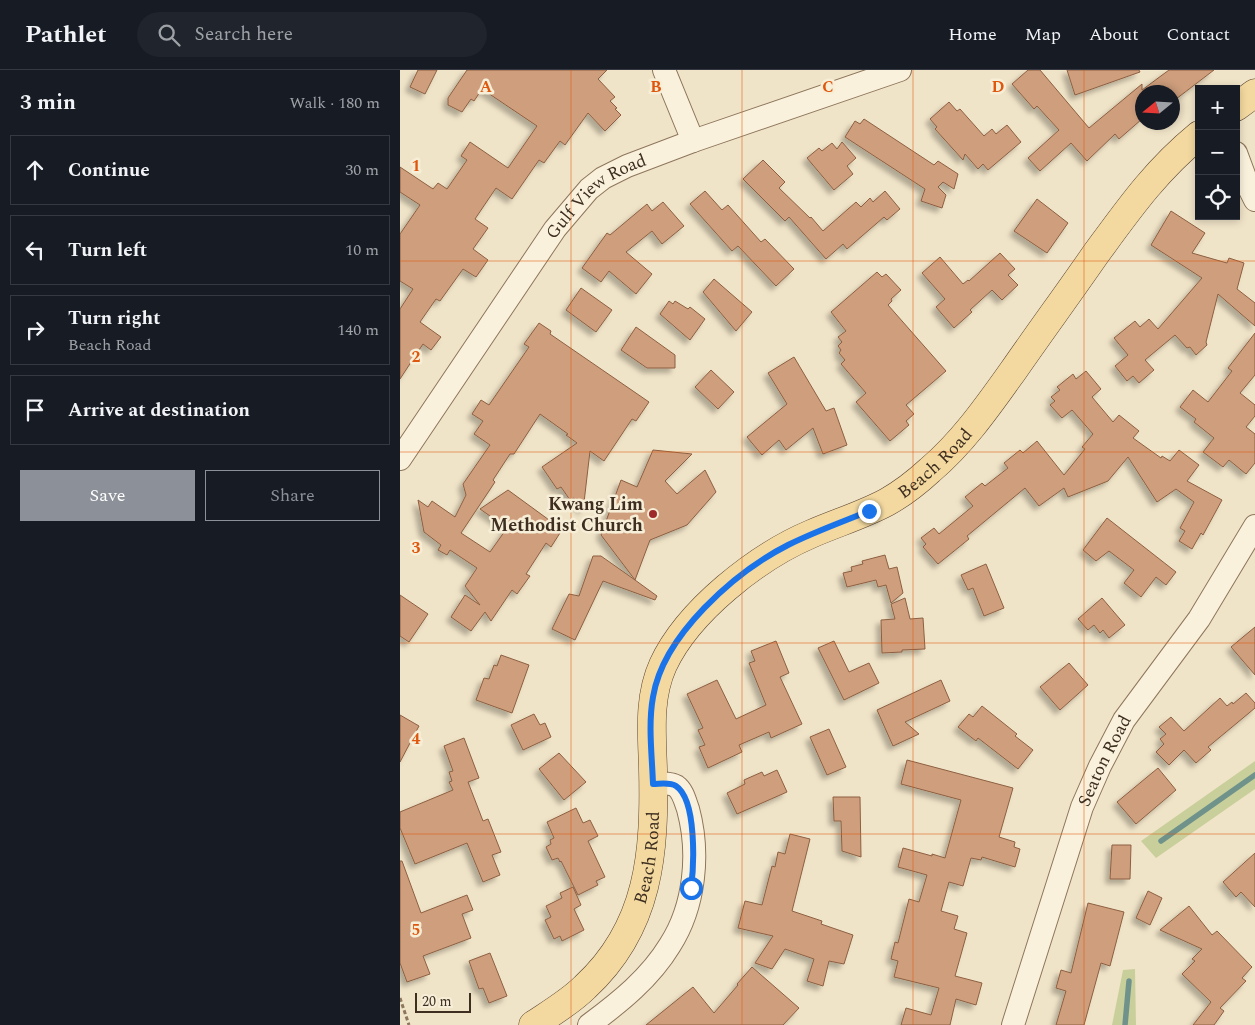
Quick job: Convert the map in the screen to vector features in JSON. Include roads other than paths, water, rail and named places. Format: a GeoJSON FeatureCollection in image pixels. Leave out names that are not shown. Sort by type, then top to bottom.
{"type":"FeatureCollection","features":[{"type":"Feature","properties":{"kind":"main road"},"geometry":{"type":"LineString","coordinates":[[1240,104],[1255,94]]}},
{"type":"Feature","properties":{"kind":"main road","name":"Beach Road"},"geometry":{"type":"LineString","coordinates":[[533,1025],[571,999],[594,978],[612,959],[632,926],[645,889],[650,866],[653,826],[651,725],[653,696],[657,680],[666,660],[688,626],[720,594],[768,557],[809,535],[887,502],[914,484],[950,451],[983,412],[1138,196],[1175,154],[1195,138]]}},
{"type":"Feature","properties":{"kind":"street"},"geometry":{"type":"LineString","coordinates":[[664,70],[693,141]]}},
{"type":"Feature","properties":{"kind":"street","name":"Gulf View Road"},"geometry":{"type":"LineString","coordinates":[[400,459],[555,229],[574,204],[589,189],[627,166],[693,141],[900,70]]}},
{"type":"Feature","properties":{"kind":"street"},"geometry":{"type":"LineString","coordinates":[[1240,165],[1247,186]]}},
{"type":"Feature","properties":{"kind":"street","name":"Seaton Road"},"geometry":{"type":"LineString","coordinates":[[1013,1025],[1082,807],[1100,766],[1124,720],[1198,619],[1255,526]]}},
{"type":"Feature","properties":{"kind":"street"},"geometry":{"type":"LineString","coordinates":[[589,1025],[623,998],[660,961],[680,927],[687,909],[694,862],[690,816],[685,799],[677,787],[667,784],[653,784]]}},
{"type":"Feature","properties":{"kind":"waterway"},"geometry":{"type":"LineString","coordinates":[[1161,841],[1255,775]]}},
{"type":"Feature","properties":{"kind":"waterway"},"geometry":{"type":"LineString","coordinates":[[1125,1025],[1129,981]]}},
{"type":"Feature","properties":{"kind":"place","name":"Kwang Lim Methodist Church"},"geometry":{"type":"Point","coordinates":[653,514]}}]}
